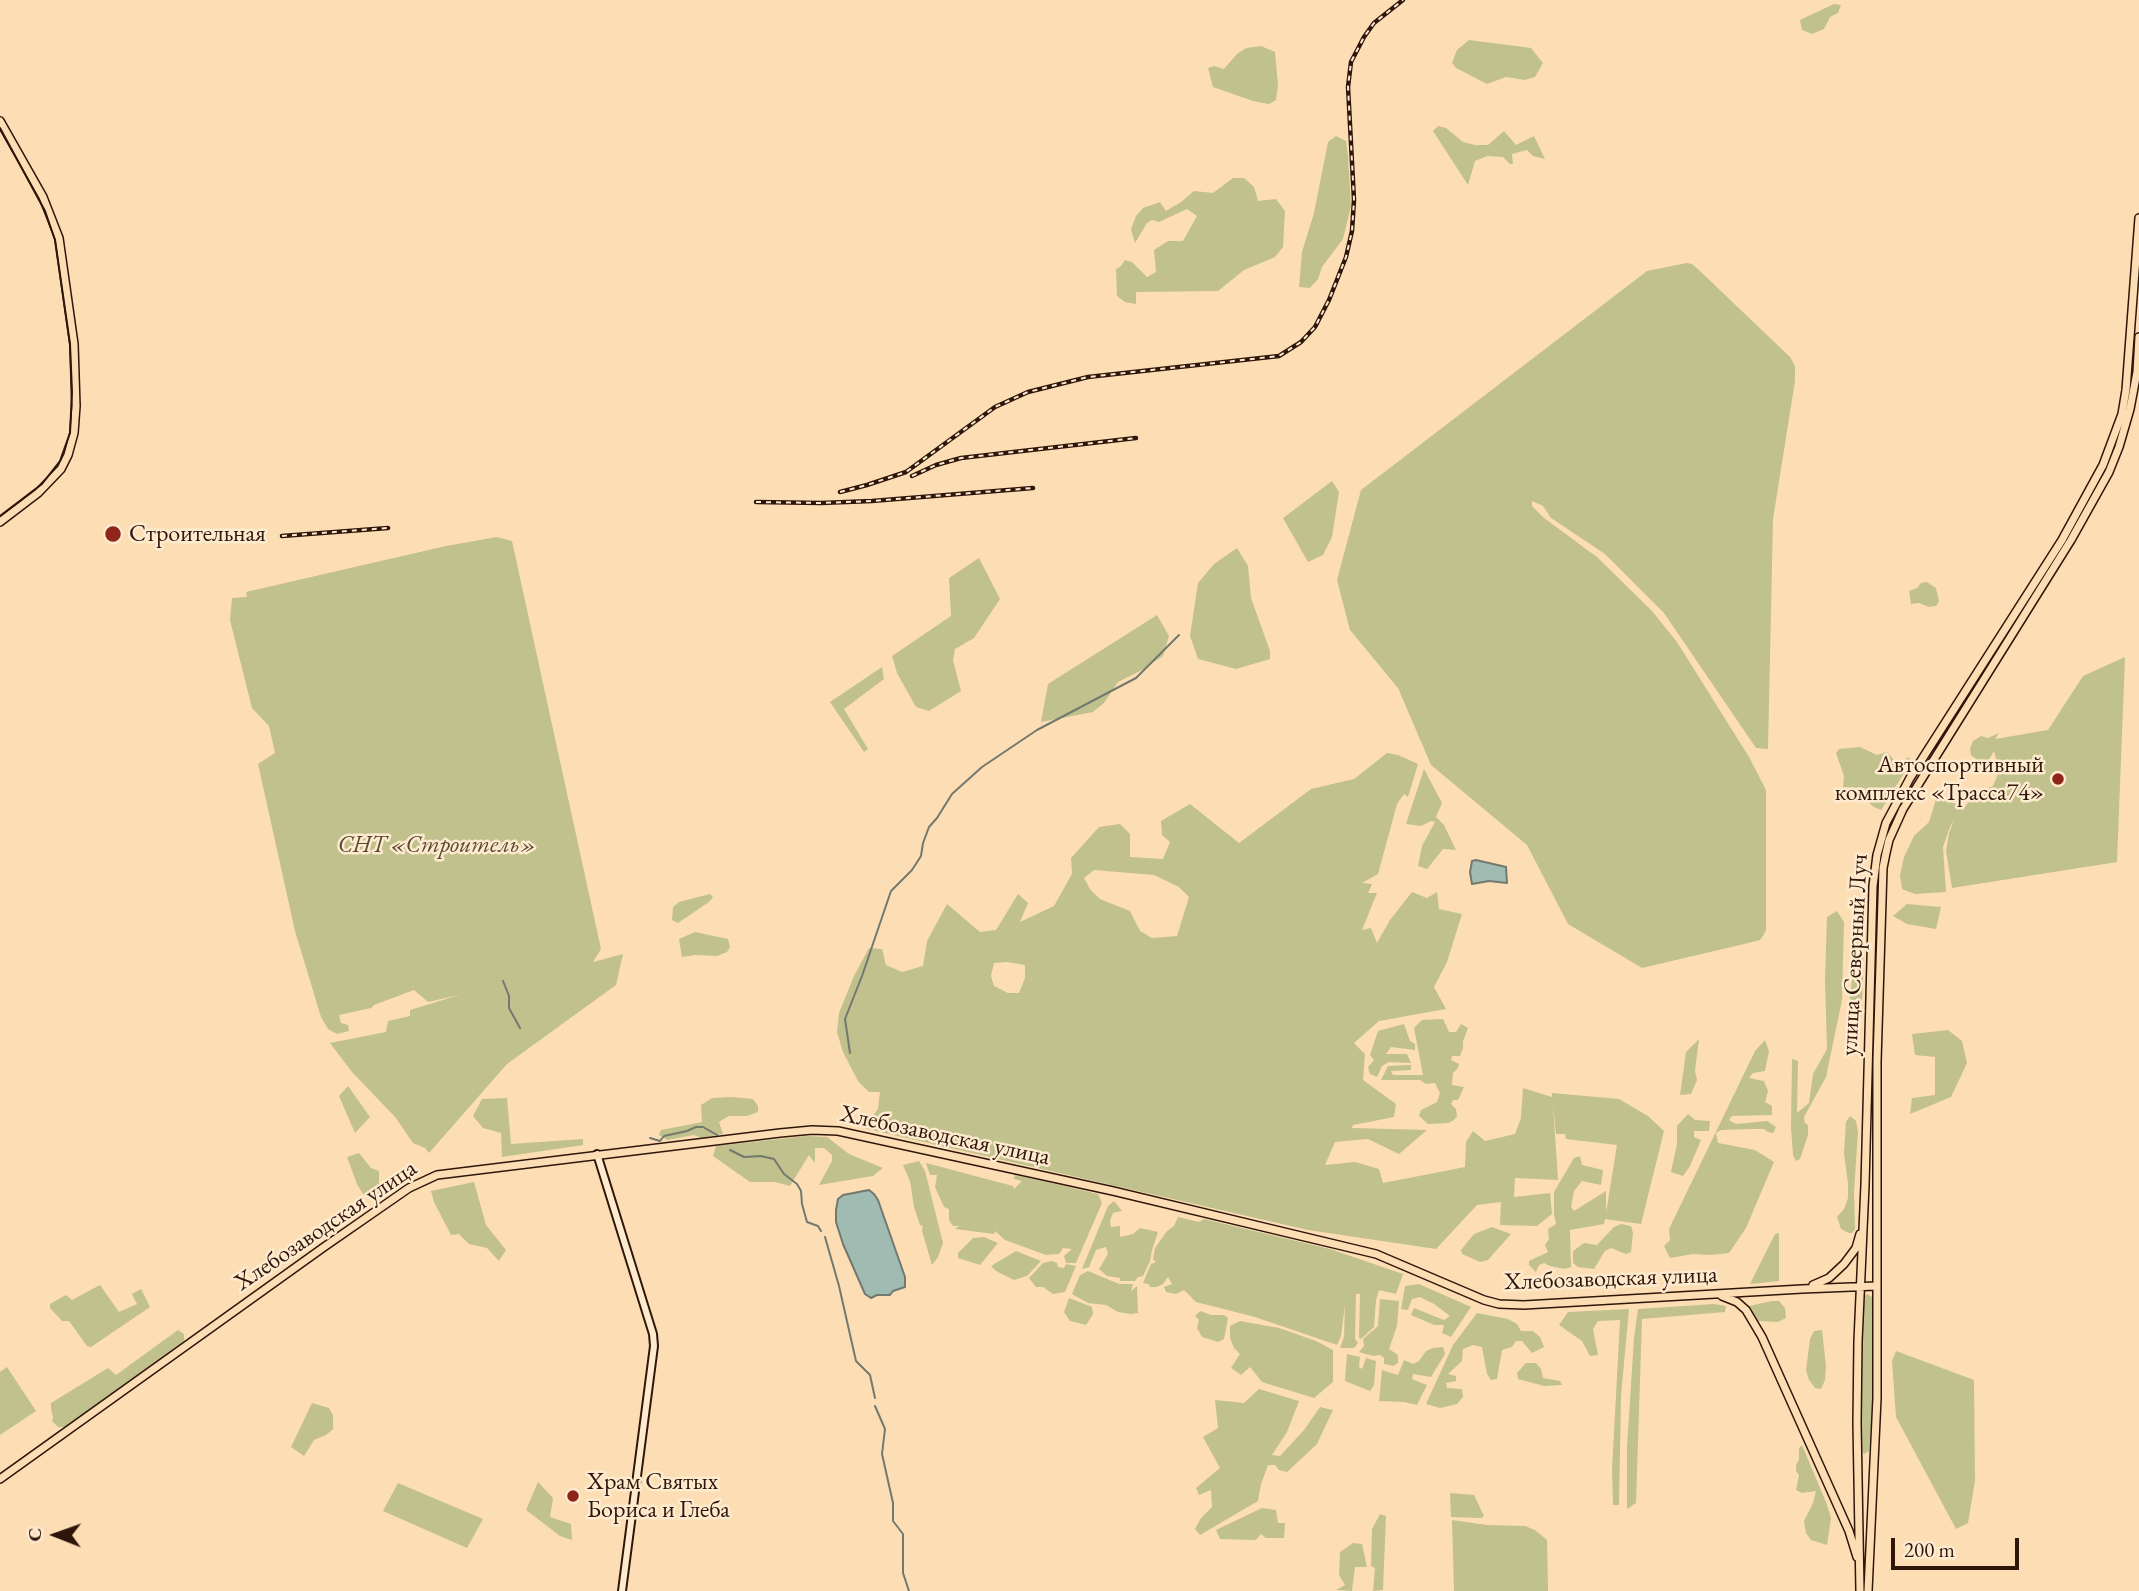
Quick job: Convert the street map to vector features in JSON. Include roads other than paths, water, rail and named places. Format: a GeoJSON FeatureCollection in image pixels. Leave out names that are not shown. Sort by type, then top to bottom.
{"type":"FeatureCollection","features":[{"type":"Feature","properties":{"kind":"main road"},"geometry":{"type":"LineString","coordinates":[[0,121],[43,197],[59,238],[74,344],[76,406],[74,433],[61,469],[38,493],[0,522]]}},
{"type":"Feature","properties":{"kind":"main road","name":"улица Северный Луч"},"geometry":{"type":"LineString","coordinates":[[1860,1591],[1858,1341],[1864,1224],[1873,886],[1880,840],[1910,778],[2062,540],[2103,465],[2122,414],[2126,390],[2139,218]]}},
{"type":"Feature","properties":{"kind":"main road","name":"улица Северный Луч"},"geometry":{"type":"LineString","coordinates":[[1868,1591],[1877,1398],[1877,1061],[1883,868],[1889,841],[1903,808],[2071,540],[2109,472],[2132,401],[2139,337]]}},
{"type":"Feature","properties":{"kind":"main road","name":"Хлебозаводская улица"},"geometry":{"type":"LineString","coordinates":[[0,1479],[324,1247],[409,1188],[437,1175],[779,1133],[838,1130],[1113,1191],[1376,1254],[1499,1304],[1524,1305],[1876,1286]]}},
{"type":"Feature","properties":{"kind":"main road"},"geometry":{"type":"LineString","coordinates":[[597,1154],[653,1334],[654,1346],[622,1591]]}},
{"type":"Feature","properties":{"kind":"main road"},"geometry":{"type":"LineString","coordinates":[[1865,1185],[1870,1179],[1875,1181],[1877,1186]]}},
{"type":"Feature","properties":{"kind":"main road"},"geometry":{"type":"LineString","coordinates":[[1802,1289],[1824,1281],[1844,1265],[1856,1248],[1864,1224]]}},
{"type":"Feature","properties":{"kind":"main road"},"geometry":{"type":"LineString","coordinates":[[1718,1294],[1737,1302],[1746,1310],[1762,1338],[1849,1531],[1860,1565]]}},
{"type":"Feature","properties":{"kind":"main road"},"geometry":{"type":"LineString","coordinates":[[1858,1455],[1864,1461],[1871,1460],[1873,1456]]}},
{"type":"Feature","properties":{"kind":"water"},"geometry":{"type":"Polygon","coordinates":[[[1472,861],[1506,867],[1507,883],[1489,881],[1472,884],[1470,872],[1472,861]]]}},
{"type":"Feature","properties":{"kind":"water"},"geometry":{"type":"Polygon","coordinates":[[[869,1190],[878,1200],[905,1277],[905,1287],[893,1291],[890,1295],[871,1298],[865,1294],[836,1222],[838,1199],[843,1195],[869,1190]]]}},
{"type":"Feature","properties":{"kind":"waterway"},"geometry":{"type":"LineString","coordinates":[[850,1053],[845,1019],[891,891],[912,870],[921,856],[929,827],[952,794],[982,767],[1037,730],[1136,678],[1179,635]]}},
{"type":"Feature","properties":{"kind":"waterway"},"geometry":{"type":"LineString","coordinates":[[503,981],[509,996],[509,1008],[520,1028]]}},
{"type":"Feature","properties":{"kind":"waterway"},"geometry":{"type":"LineString","coordinates":[[650,1138],[660,1141],[664,1136],[696,1127],[703,1127],[717,1135]]}},
{"type":"Feature","properties":{"kind":"waterway"},"geometry":{"type":"LineString","coordinates":[[730,1150],[744,1157],[761,1156],[774,1159],[801,1191],[807,1222],[818,1226],[821,1231]]}},
{"type":"Feature","properties":{"kind":"waterway"},"geometry":{"type":"LineString","coordinates":[[825,1237],[856,1361],[870,1375],[875,1398]]}},
{"type":"Feature","properties":{"kind":"waterway"},"geometry":{"type":"LineString","coordinates":[[875,1406],[885,1429],[882,1454],[893,1503],[893,1521],[903,1534],[903,1573],[909,1591]]}},
{"type":"Feature","properties":{"kind":"tram line"},"geometry":{"type":"LineString","coordinates":[[0,128],[45,211],[55,240],[70,344],[72,392],[70,433],[60,461],[42,484],[0,516]]}},
{"type":"Feature","properties":{"kind":"railway"},"geometry":{"type":"LineString","coordinates":[[840,492],[906,472],[995,407],[1028,392],[1088,377],[1279,356],[1301,342],[1315,327],[1329,300],[1346,257],[1352,231],[1354,200],[1348,87],[1351,62],[1374,23],[1403,0]]}},
{"type":"Feature","properties":{"kind":"railway"},"geometry":{"type":"LineString","coordinates":[[912,476],[961,458],[1136,438]]}},
{"type":"Feature","properties":{"kind":"railway"},"geometry":{"type":"LineString","coordinates":[[756,502],[872,501],[1033,488]]}},
{"type":"Feature","properties":{"kind":"railway"},"geometry":{"type":"LineString","coordinates":[[282,536],[388,528]]}},
{"type":"Feature","properties":{"kind":"place","name":"Строительная"},"geometry":{"type":"Point","coordinates":[113,534]}},
{"type":"Feature","properties":{"kind":"place","name":"Автоспортивный комплекс «Трасса74»"},"geometry":{"type":"Point","coordinates":[2058,779]}},
{"type":"Feature","properties":{"kind":"place","name":"Храм Святых Бориса и Глеба"},"geometry":{"type":"Point","coordinates":[573,1496]}},
{"type":"Feature","properties":{"kind":"park label","name":"СНТ «Строитель»"},"geometry":{"type":"Point","coordinates":[437,845]}}]}
